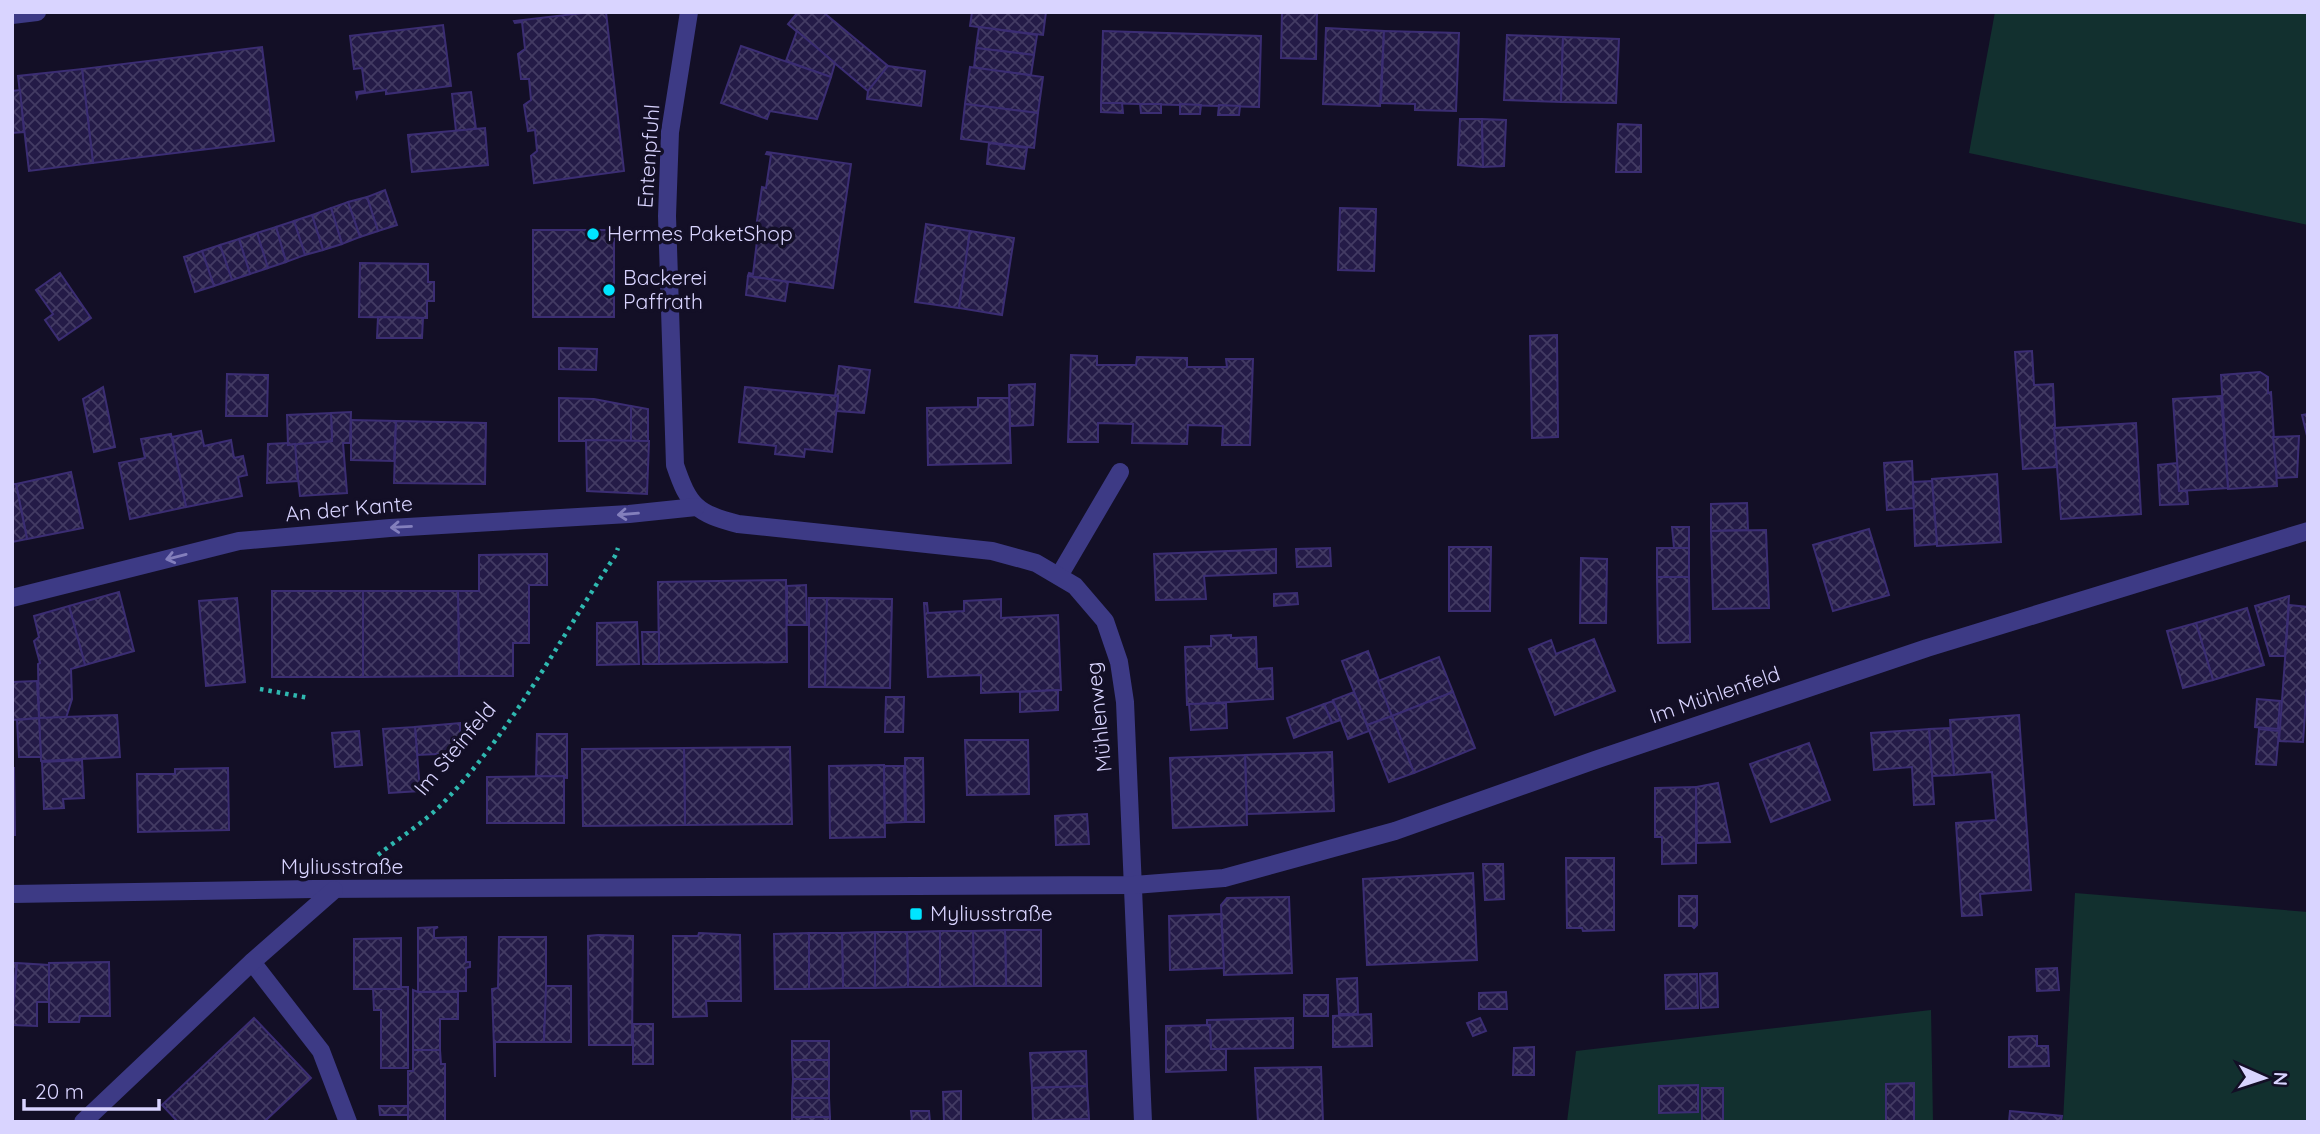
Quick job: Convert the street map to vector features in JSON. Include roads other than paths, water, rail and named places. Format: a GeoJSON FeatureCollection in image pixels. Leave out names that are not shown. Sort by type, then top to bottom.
{"type":"FeatureCollection","features":[{"type":"Feature","properties":{"kind":"street"},"geometry":{"type":"LineString","coordinates":[[12,15],[37,12]]}},
{"type":"Feature","properties":{"kind":"street","name":"Entenpfuhl"},"geometry":{"type":"LineString","coordinates":[[689,12],[670,132],[667,216],[675,465],[685,494],[696,507]]}},
{"type":"Feature","properties":{"kind":"street"},"geometry":{"type":"LineString","coordinates":[[1059,576],[1119,472]]}},
{"type":"Feature","properties":{"kind":"street","name":"An der Kante"},"geometry":{"type":"LineString","coordinates":[[12,598],[239,541],[696,507]]}},
{"type":"Feature","properties":{"kind":"street","name":"Mühlenweg"},"geometry":{"type":"LineString","coordinates":[[696,507],[714,517],[738,524],[992,551],[1036,563],[1075,586],[1105,621],[1119,662],[1125,702],[1143,1122]]}},
{"type":"Feature","properties":{"kind":"street","name":"Im Mühlenfeld"},"geometry":{"type":"LineString","coordinates":[[1134,885],[1224,878],[1395,831],[1607,755],[1927,648],[2308,531]]}},
{"type":"Feature","properties":{"kind":"street","name":"Myliusstraße"},"geometry":{"type":"LineString","coordinates":[[12,894],[1134,885]]}},
{"type":"Feature","properties":{"kind":"street"},"geometry":{"type":"LineString","coordinates":[[83,1122],[252,962],[334,890]]}},
{"type":"Feature","properties":{"kind":"street"},"geometry":{"type":"LineString","coordinates":[[252,962],[321,1051],[348,1122]]}},
{"type":"Feature","properties":{"kind":"place","name":"Hermes PaketShop"},"geometry":{"type":"Point","coordinates":[593,234]}},
{"type":"Feature","properties":{"kind":"place","name":"Backerei Paffrath"},"geometry":{"type":"Point","coordinates":[609,290]}},
{"type":"Feature","properties":{"kind":"place","name":"Myliusstraße"},"geometry":{"type":"Point","coordinates":[916,914]}}]}
